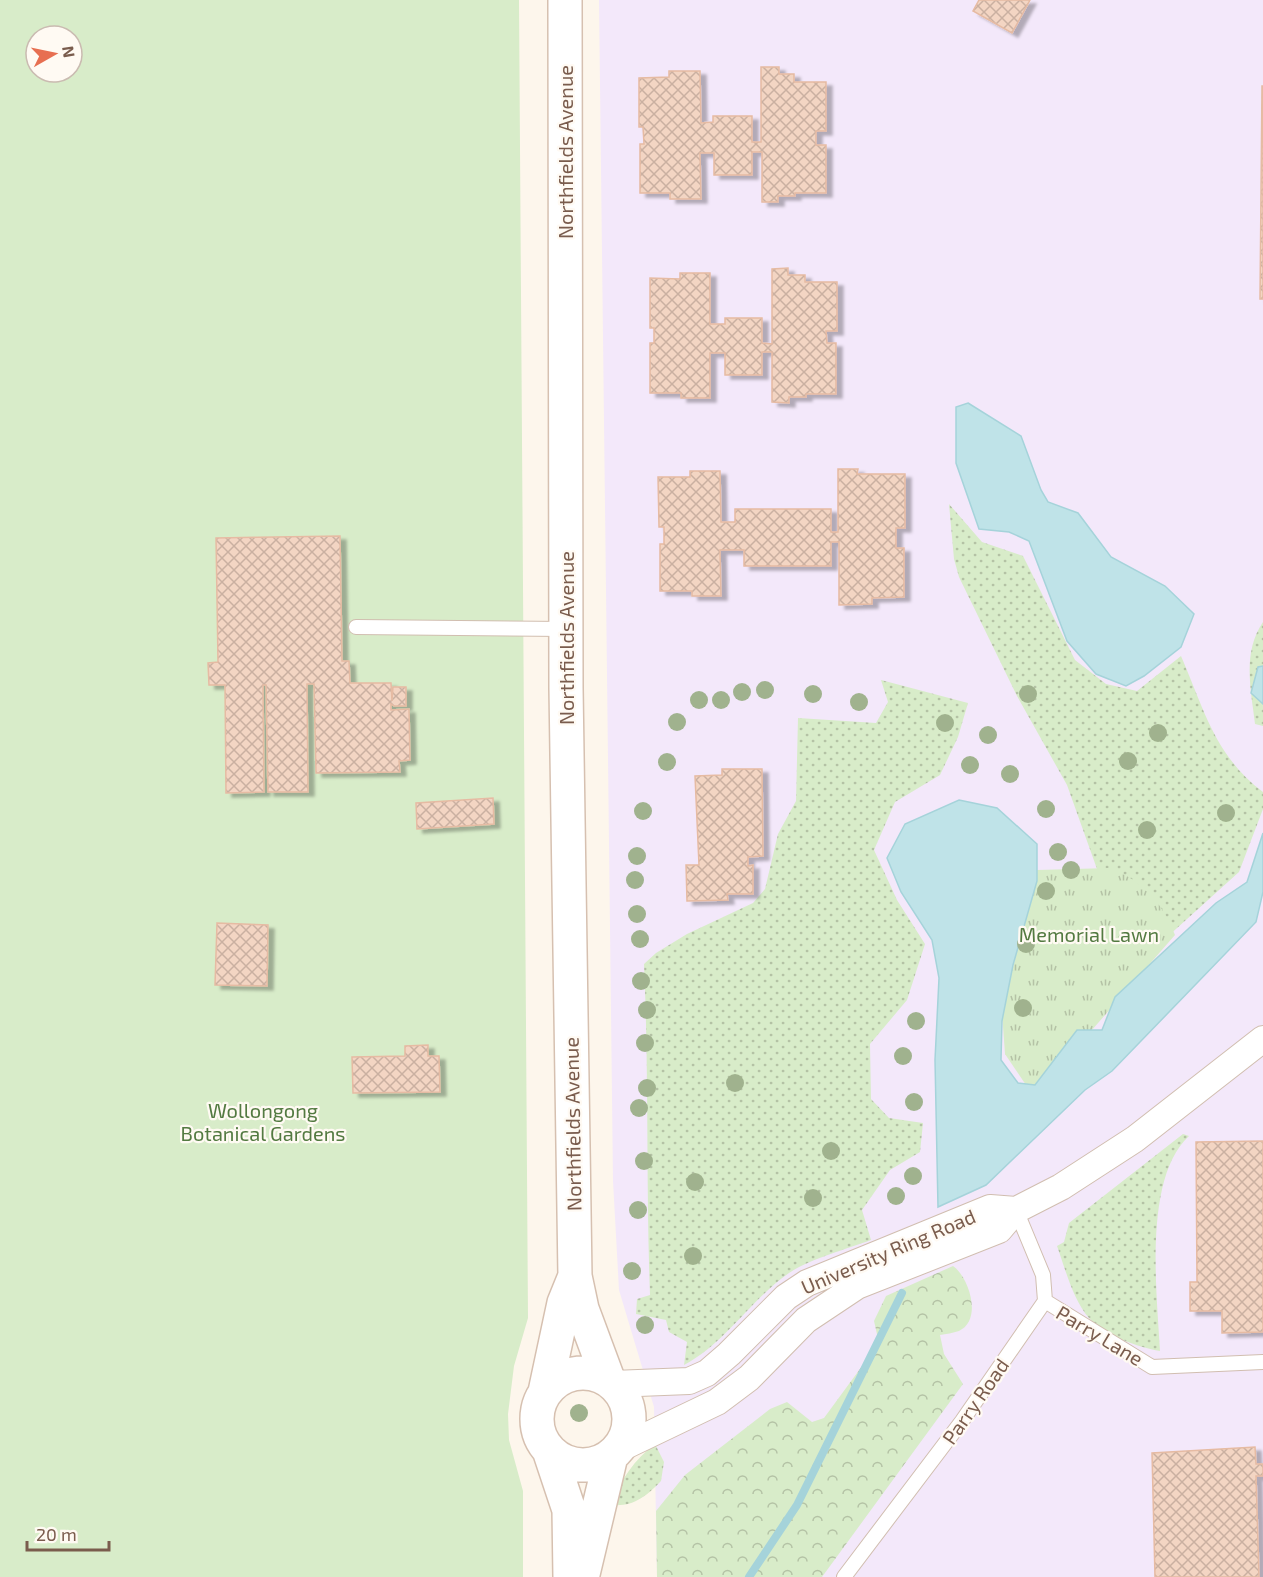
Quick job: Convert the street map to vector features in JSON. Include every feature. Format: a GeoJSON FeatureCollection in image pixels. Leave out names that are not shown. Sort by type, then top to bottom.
{"type":"FeatureCollection","features":[{"type":"Feature","properties":{"kind":"main road","name":"Northfields Avenue"},"geometry":{"type":"LineString","coordinates":[[565,0],[566,629],[575,1276],[582,1308],[610,1382]]}},
{"type":"Feature","properties":{"kind":"main road","name":"Northfields Avenue"},"geometry":{"type":"LineString","coordinates":[[545,1392],[564,1303],[575,1276]]}},
{"type":"Feature","properties":{"kind":"main road"},"geometry":{"type":"LineString","coordinates":[[570,1577],[569,1510],[549,1450],[542,1440],[537,1415],[545,1392],[563,1377],[574,1374],[597,1375],[610,1382],[621,1393],[630,1415],[625,1439],[615,1452],[582,1577]]}},
{"type":"Feature","properties":{"kind":"main road"},"geometry":{"type":"LineString","coordinates":[[549,1450],[567,1463],[579,1465],[590,1465],[615,1452]]}},
{"type":"Feature","properties":{"kind":"street","name":"University Ring Road"},"geometry":{"type":"LineString","coordinates":[[615,1452],[717,1402],[748,1378],[806,1320],[843,1295],[889,1272],[999,1230],[1016,1210],[1061,1187],[1126,1146],[1263,1039]]}},
{"type":"Feature","properties":{"kind":"street","name":"University Ring Road"},"geometry":{"type":"LineString","coordinates":[[610,1382],[689,1381],[707,1372],[729,1354],[758,1323],[807,1282],[990,1208],[1016,1210]]}},
{"type":"Feature","properties":{"kind":"lane"},"geometry":{"type":"LineString","coordinates":[[356,627],[566,629]]}},
{"type":"Feature","properties":{"kind":"lane"},"geometry":{"type":"LineString","coordinates":[[1016,1210],[1043,1275],[1045,1301]]}},
{"type":"Feature","properties":{"kind":"lane","name":"Parry Lane"},"geometry":{"type":"LineString","coordinates":[[1045,1301],[1152,1367],[1263,1362]]}},
{"type":"Feature","properties":{"kind":"lane","name":"Parry Road"},"geometry":{"type":"LineString","coordinates":[[844,1577],[962,1421],[1045,1301]]}},
{"type":"Feature","properties":{"kind":"lane"},"geometry":{"type":"LineString","coordinates":[[590,1545],[597,1577]]}},
{"type":"Feature","properties":{"kind":"shaded area"},"geometry":{"type":"Polygon","coordinates":[[[599,0],[1263,0],[1263,1577],[657,1577],[654,1407],[619,1290],[613,1181],[599,0]]]}},
{"type":"Feature","properties":{"kind":"green space","name":"Wollongong Botanical Gardens"},"geometry":{"type":"Polygon","coordinates":[[[0,0],[519,0],[528,1318],[514,1366],[508,1414],[509,1440],[523,1491],[523,1577],[0,1577],[0,0]]]}},
{"type":"Feature","properties":{"kind":"green space"},"geometry":{"type":"Polygon","coordinates":[[[949,504],[982,542],[1023,556],[1075,660],[1106,684],[1137,691],[1181,656],[1204,713],[1222,747],[1233,763],[1263,792],[1263,809],[1239,872],[1124,976],[1030,1082],[1005,1054],[1008,1007],[1102,883],[1067,785],[1017,696],[959,577],[954,559],[949,504]]]}},
{"type":"Feature","properties":{"kind":"green space"},"geometry":{"type":"Polygon","coordinates":[[[1263,622],[1263,726],[1255,724],[1250,685],[1250,659],[1256,634],[1263,622]]]}},
{"type":"Feature","properties":{"kind":"green space"},"geometry":{"type":"Polygon","coordinates":[[[881,680],[968,703],[958,737],[940,775],[895,802],[874,850],[897,900],[925,944],[907,1000],[870,1044],[871,1099],[889,1118],[923,1123],[920,1152],[890,1170],[862,1210],[871,1240],[818,1259],[789,1273],[762,1296],[713,1345],[684,1365],[687,1342],[669,1332],[666,1320],[636,1314],[637,1299],[650,1295],[644,964],[656,953],[687,934],[753,903],[765,889],[778,834],[796,801],[798,718],[876,723],[888,702],[881,680]]]}},
{"type":"Feature","properties":{"kind":"green space","name":"Memorial Lawn"},"geometry":{"type":"Polygon","coordinates":[[[1110,868],[1133,880],[1150,894],[1164,912],[1175,935],[1043,1086],[1028,1088],[1005,1054],[1002,1012],[1037,870],[1110,868]]]}},
{"type":"Feature","properties":{"kind":"green space"},"geometry":{"type":"Polygon","coordinates":[[[1183,1134],[1189,1136],[1174,1155],[1165,1179],[1159,1207],[1156,1269],[1160,1351],[1122,1340],[1089,1318],[1074,1293],[1057,1246],[1064,1242],[1069,1223],[1183,1134]]]}},
{"type":"Feature","properties":{"kind":"green space"},"geometry":{"type":"Polygon","coordinates":[[[953,1266],[964,1279],[972,1308],[966,1326],[959,1331],[940,1335],[944,1354],[963,1384],[822,1577],[657,1577],[656,1511],[685,1475],[770,1409],[787,1402],[812,1422],[824,1418],[879,1343],[874,1321],[886,1296],[953,1266]]]}},
{"type":"Feature","properties":{"kind":"green space"},"geometry":{"type":"Polygon","coordinates":[[[655,1444],[664,1462],[661,1481],[633,1502],[612,1505],[629,1471],[655,1444]]]}},
{"type":"Feature","properties":{"kind":"water"},"geometry":{"type":"Polygon","coordinates":[[[968,403],[1021,436],[1041,490],[1048,502],[1078,513],[1111,557],[1165,586],[1194,614],[1181,647],[1144,676],[1126,686],[1096,674],[1067,641],[1029,541],[1009,532],[979,529],[956,463],[956,407],[968,403]]]}},
{"type":"Feature","properties":{"kind":"water"},"geometry":{"type":"Polygon","coordinates":[[[1263,666],[1263,704],[1251,693],[1258,667],[1263,666]]]}},
{"type":"Feature","properties":{"kind":"water"},"geometry":{"type":"Polygon","coordinates":[[[959,800],[997,808],[1037,844],[1037,881],[1013,965],[1002,1021],[1001,1060],[1018,1083],[1035,1085],[1077,1030],[1102,1030],[1115,997],[1216,903],[1247,882],[1263,833],[1263,892],[1256,922],[1112,1071],[1085,1090],[986,1185],[938,1207],[935,1060],[939,978],[932,940],[901,892],[887,858],[905,824],[959,800]]]}},
{"type":"Feature","properties":{"kind":"building"},"geometry":{"type":"Polygon","coordinates":[[[979,0],[1030,0],[1012,33],[973,11],[979,0]]]}},
{"type":"Feature","properties":{"kind":"building"},"geometry":{"type":"Polygon","coordinates":[[[761,67],[779,67],[779,74],[794,74],[794,82],[826,82],[826,131],[816,131],[816,145],[826,145],[826,193],[795,193],[795,196],[778,196],[778,202],[762,202],[762,152],[752,152],[752,175],[714,175],[714,153],[700,153],[701,199],[670,199],[670,193],[640,193],[640,144],[644,144],[643,127],[639,127],[639,78],[669,77],[669,71],[700,71],[701,123],[713,122],[713,116],[752,116],[752,142],[761,142],[761,67]]]}},
{"type":"Feature","properties":{"kind":"building"},"geometry":{"type":"Polygon","coordinates":[[[1262,86],[1263,299],[1260,299],[1262,86]]]}},
{"type":"Feature","properties":{"kind":"building"},"geometry":{"type":"Polygon","coordinates":[[[788,268],[788,275],[805,275],[805,282],[837,282],[837,331],[826,331],[827,343],[836,343],[836,394],[806,394],[806,397],[789,397],[789,403],[772,402],[772,352],[762,352],[762,375],[725,375],[725,353],[710,353],[710,398],[681,398],[681,393],[650,393],[650,343],[654,343],[654,328],[650,328],[650,278],[680,279],[680,273],[710,273],[710,324],[725,324],[725,318],[762,318],[762,343],[772,344],[772,269],[788,268]]]}},
{"type":"Feature","properties":{"kind":"building"},"geometry":{"type":"Polygon","coordinates":[[[838,469],[858,469],[857,474],[905,474],[905,528],[896,528],[896,548],[904,548],[904,597],[872,598],[872,604],[839,605],[839,542],[831,542],[831,566],[744,566],[744,550],[720,550],[721,596],[692,596],[692,591],[660,591],[660,544],[664,544],[664,527],[659,527],[658,477],[690,477],[690,471],[720,471],[721,522],[735,522],[735,509],[831,509],[831,532],[838,532],[838,469]]]}},
{"type":"Feature","properties":{"kind":"building"},"geometry":{"type":"Polygon","coordinates":[[[340,536],[342,661],[349,661],[350,683],[391,683],[392,701],[393,687],[406,687],[406,706],[391,704],[391,710],[409,709],[410,760],[399,761],[400,772],[316,773],[314,684],[307,684],[308,792],[268,792],[266,685],[263,685],[264,792],[226,793],[225,685],[209,685],[208,663],[218,662],[216,538],[340,536]]]}},
{"type":"Feature","properties":{"kind":"building"},"geometry":{"type":"Polygon","coordinates":[[[722,769],[762,769],[763,856],[748,857],[748,866],[753,865],[753,894],[727,894],[728,900],[687,901],[686,865],[699,865],[695,776],[722,775],[722,769]]]}},
{"type":"Feature","properties":{"kind":"building"},"geometry":{"type":"Polygon","coordinates":[[[493,798],[494,824],[417,829],[416,803],[493,798]]]}},
{"type":"Feature","properties":{"kind":"building"},"geometry":{"type":"Polygon","coordinates":[[[217,923],[268,925],[267,986],[215,985],[217,923]]]}},
{"type":"Feature","properties":{"kind":"building"},"geometry":{"type":"Polygon","coordinates":[[[428,1045],[428,1056],[439,1056],[440,1092],[353,1093],[352,1057],[405,1056],[405,1046],[428,1045]]]}},
{"type":"Feature","properties":{"kind":"building"},"geometry":{"type":"Polygon","coordinates":[[[1263,1141],[1263,1332],[1222,1333],[1222,1311],[1190,1311],[1190,1282],[1197,1282],[1196,1142],[1263,1141]]]}},
{"type":"Feature","properties":{"kind":"building"},"geometry":{"type":"Polygon","coordinates":[[[1255,1447],[1256,1464],[1263,1464],[1263,1476],[1256,1476],[1259,1577],[1155,1577],[1152,1453],[1255,1447]]]}},
{"type":"Feature","properties":{"kind":"waterway"},"geometry":{"type":"LineString","coordinates":[[749,1577],[797,1505],[902,1293]]}}]}
